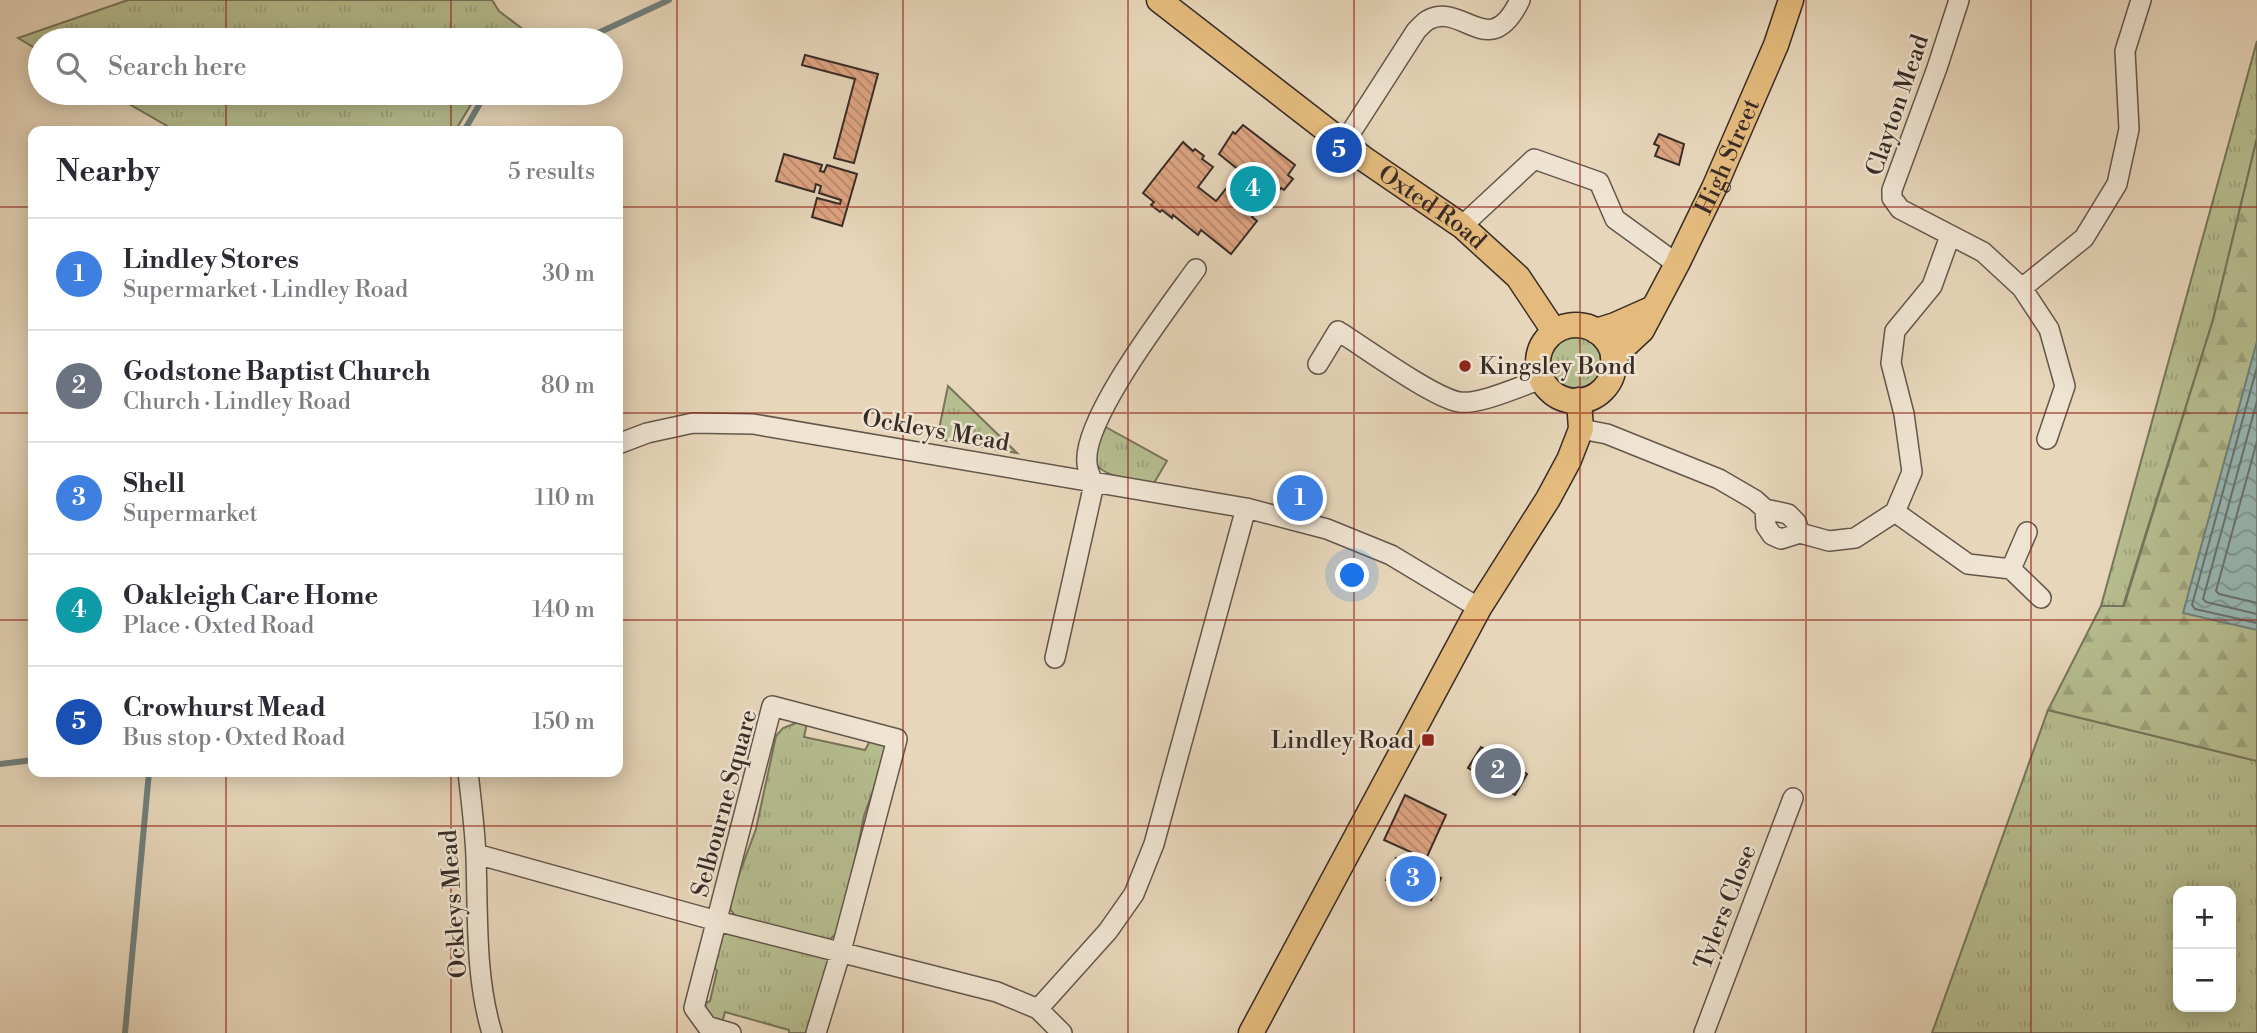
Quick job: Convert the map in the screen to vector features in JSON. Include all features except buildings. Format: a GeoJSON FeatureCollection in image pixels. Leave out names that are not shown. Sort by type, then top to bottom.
{"type":"FeatureCollection","features":[{"type":"Feature","properties":{"kind":"main road","name":"Oxted Road"},"geometry":{"type":"LineString","coordinates":[[1159,0],[1344,143],[1462,226],[1518,277],[1555,331]]}},
{"type":"Feature","properties":{"kind":"main road","name":"High Street"},"geometry":{"type":"LineString","coordinates":[[1613,358],[1642,330],[1677,264],[1714,188],[1776,45],[1791,0]]}},
{"type":"Feature","properties":{"kind":"main road"},"geometry":{"type":"LineString","coordinates":[[1595,331],[1651,309]]}},
{"type":"Feature","properties":{"kind":"main road"},"geometry":{"type":"LineString","coordinates":[[1579,325],[1604,338],[1613,358],[1613,369],[1607,383],[1597,394],[1579,400],[1559,396],[1542,379],[1538,360],[1540,351],[1544,342],[1555,331],[1579,325]]}},
{"type":"Feature","properties":{"kind":"main road"},"geometry":{"type":"LineString","coordinates":[[1251,1033],[1479,608],[1548,499],[1569,460],[1581,429],[1579,400]]}},
{"type":"Feature","properties":{"kind":"street"},"geometry":{"type":"LineString","coordinates":[[1344,143],[1416,31],[1428,20],[1440,17],[1495,29],[1509,21],[1520,0]]}},
{"type":"Feature","properties":{"kind":"street","name":"Clayton Mead"},"geometry":{"type":"LineString","coordinates":[[1959,0],[1892,190],[1892,198],[1900,209],[1983,252],[2022,288],[2049,329],[2065,386],[2048,439]]}},
{"type":"Feature","properties":{"kind":"street"},"geometry":{"type":"LineString","coordinates":[[2022,288],[2084,238],[2117,184],[2129,129],[2124,51],[2141,0]]}},
{"type":"Feature","properties":{"kind":"street"},"geometry":{"type":"LineString","coordinates":[[1462,226],[1534,159],[1600,182],[1615,219],[1677,264]]}},
{"type":"Feature","properties":{"kind":"street"},"geometry":{"type":"LineString","coordinates":[[1581,429],[1606,434],[1719,479],[1765,509],[1766,526],[1772,535],[1781,539],[1800,533],[1829,541],[1855,538],[1895,512],[1912,472],[1905,414],[1891,363],[1895,331],[1932,286],[1950,236]]}},
{"type":"Feature","properties":{"kind":"street"},"geometry":{"type":"LineString","coordinates":[[1055,658],[1094,484],[1086,463],[1092,431],[1147,337],[1196,268]]}},
{"type":"Feature","properties":{"kind":"street"},"geometry":{"type":"LineString","coordinates":[[1318,364],[1338,331],[1434,392],[1459,402],[1479,400],[1542,379]]}},
{"type":"Feature","properties":{"kind":"street","name":"Ockleys Mead"},"geometry":{"type":"LineString","coordinates":[[623,442],[647,433],[693,423],[753,424],[1246,508]]}},
{"type":"Feature","properties":{"kind":"street"},"geometry":{"type":"LineString","coordinates":[[1062,1033],[1038,1009],[1108,931],[1134,894],[1154,844],[1246,508],[1327,529],[1391,555],[1479,608]]}},
{"type":"Feature","properties":{"kind":"street"},"geometry":{"type":"LineString","coordinates":[[1895,512],[1968,564],[2011,569],[2041,598]]}},
{"type":"Feature","properties":{"kind":"street"},"geometry":{"type":"LineString","coordinates":[[2011,569],[2027,531]]}},
{"type":"Feature","properties":{"kind":"street","name":"Selbourne Square"},"geometry":{"type":"LineString","coordinates":[[731,1033],[707,1026],[694,1008],[772,705],[897,739],[841,951],[816,1033]]}},
{"type":"Feature","properties":{"kind":"street","name":"Ockleys Mead"},"geometry":{"type":"LineString","coordinates":[[468,777],[476,854],[478,943],[485,1012],[492,1033]]}},
{"type":"Feature","properties":{"kind":"street","name":"Tylers Close"},"geometry":{"type":"LineString","coordinates":[[1704,1033],[1793,797]]}},
{"type":"Feature","properties":{"kind":"street","name":"Selbourne Square"},"geometry":{"type":"LineString","coordinates":[[476,854],[997,992],[1038,1009]]}},
{"type":"Feature","properties":{"kind":"green space"},"geometry":{"type":"Polygon","coordinates":[[[128,0],[492,0],[499,11],[521,28],[47,28],[128,0]]]}},
{"type":"Feature","properties":{"kind":"green space"},"geometry":{"type":"Polygon","coordinates":[[[28,35],[28,44],[18,38],[28,35]]]}},
{"type":"Feature","properties":{"kind":"green space"},"geometry":{"type":"Polygon","coordinates":[[[2257,41],[2257,138],[2213,320],[2123,606],[2101,606],[2257,41]]]}},
{"type":"Feature","properties":{"kind":"green space"},"geometry":{"type":"Polygon","coordinates":[[[131,105],[471,105],[458,126],[167,126],[131,105]]]}},
{"type":"Feature","properties":{"kind":"green space"},"geometry":{"type":"Polygon","coordinates":[[[2257,138],[2257,761],[2048,710],[2101,606],[2124,606],[2213,320],[2257,138]]]}},
{"type":"Feature","properties":{"kind":"green space"},"geometry":{"type":"Polygon","coordinates":[[[1576,336],[1595,343],[1602,362],[1595,381],[1576,388],[1557,381],[1550,362],[1557,343],[1576,336]]]}},
{"type":"Feature","properties":{"kind":"green space"},"geometry":{"type":"Polygon","coordinates":[[[948,386],[1017,453],[937,439],[948,386]]]}},
{"type":"Feature","properties":{"kind":"green space"},"geometry":{"type":"Polygon","coordinates":[[[1102,425],[1167,461],[1154,483],[1120,477],[1097,465],[1095,455],[1102,425]]]}},
{"type":"Feature","properties":{"kind":"green space"},"geometry":{"type":"Polygon","coordinates":[[[2048,710],[2257,761],[2257,1033],[1932,1033],[2048,710]]]}},
{"type":"Feature","properties":{"kind":"green space"},"geometry":{"type":"Polygon","coordinates":[[[796,723],[807,723],[804,737],[865,750],[871,739],[883,745],[887,751],[864,816],[850,885],[836,935],[826,941],[737,918],[730,909],[735,885],[756,829],[776,736],[783,728],[796,723]]]}},
{"type":"Feature","properties":{"kind":"green space"},"geometry":{"type":"Polygon","coordinates":[[[727,929],[828,956],[831,961],[811,1033],[789,1033],[789,1030],[725,1012],[722,1023],[715,1022],[705,1006],[710,1001],[717,971],[714,967],[718,941],[727,929]]]}},
{"type":"Feature","properties":{"kind":"water"},"geometry":{"type":"Polygon","coordinates":[[[2257,341],[2257,630],[2183,613],[2257,341]]]}},
{"type":"Feature","properties":{"kind":"waterway"},"geometry":{"type":"LineString","coordinates":[[609,28],[669,0]]}},
{"type":"Feature","properties":{"kind":"waterway"},"geometry":{"type":"LineString","coordinates":[[467,126],[479,105]]}},
{"type":"Feature","properties":{"kind":"waterway"},"geometry":{"type":"LineString","coordinates":[[0,764],[28,761]]}},
{"type":"Feature","properties":{"kind":"waterway"},"geometry":{"type":"LineString","coordinates":[[125,1033],[149,777]]}},
{"type":"Feature","properties":{"kind":"place","name":"Crowhurst Mead"},"geometry":{"type":"Point","coordinates":[1339,150]}},
{"type":"Feature","properties":{"kind":"place","name":"Oakleigh Care Home"},"geometry":{"type":"Point","coordinates":[1253,189]}},
{"type":"Feature","properties":{"kind":"place","name":"Kingsley Bond"},"geometry":{"type":"Point","coordinates":[1465,366]}},
{"type":"Feature","properties":{"kind":"place","name":"Lindley Stores"},"geometry":{"type":"Point","coordinates":[1300,498]}},
{"type":"Feature","properties":{"kind":"place","name":"Lindley Road"},"geometry":{"type":"Point","coordinates":[1428,740]}},
{"type":"Feature","properties":{"kind":"place","name":"Godstone Baptist Church"},"geometry":{"type":"Point","coordinates":[1498,771]}},
{"type":"Feature","properties":{"kind":"place","name":"Shell"},"geometry":{"type":"Point","coordinates":[1413,879]}}]}
